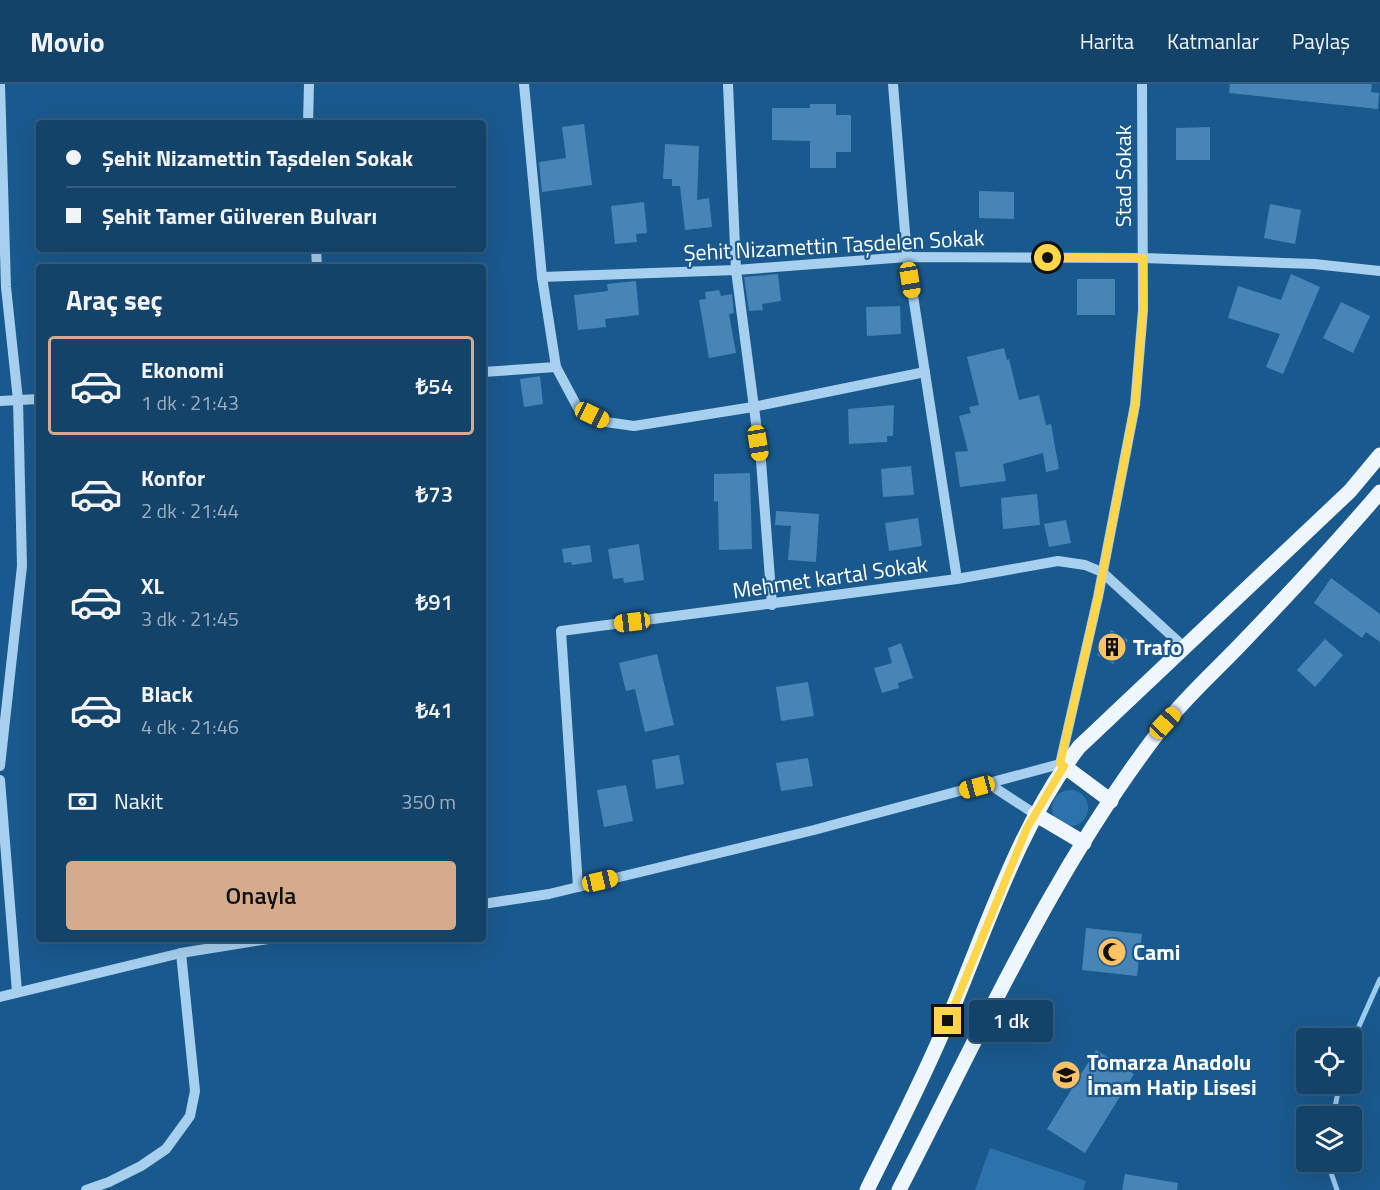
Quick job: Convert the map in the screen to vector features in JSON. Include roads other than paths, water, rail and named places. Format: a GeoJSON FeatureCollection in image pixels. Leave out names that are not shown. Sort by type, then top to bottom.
{"type":"FeatureCollection","features":[{"type":"Feature","properties":{"kind":"main road"},"geometry":{"type":"LineString","coordinates":[[867,1190],[948,1021],[1027,828],[1062,765],[1350,491],[1380,455]]}},
{"type":"Feature","properties":{"kind":"main road"},"geometry":{"type":"LineString","coordinates":[[899,1190],[1003,984],[1084,843],[1111,801],[1165,723],[1289,594],[1380,492]]}},
{"type":"Feature","properties":{"kind":"main road"},"geometry":{"type":"LineString","coordinates":[[1062,765],[1111,801]]}},
{"type":"Feature","properties":{"kind":"main road"},"geometry":{"type":"LineString","coordinates":[[1035,814],[1084,843]]}},
{"type":"Feature","properties":{"kind":"street"},"geometry":{"type":"LineString","coordinates":[[0,84],[6,287],[18,400],[22,566],[0,766]]}},
{"type":"Feature","properties":{"kind":"street"},"geometry":{"type":"LineString","coordinates":[[308,120],[309,84]]}},
{"type":"Feature","properties":{"kind":"street"},"geometry":{"type":"LineString","coordinates":[[524,84],[542,277],[556,367],[578,408],[606,422],[634,426],[753,407],[925,372]]}},
{"type":"Feature","properties":{"kind":"street"},"geometry":{"type":"LineString","coordinates":[[728,84],[736,270],[761,461],[772,605]]}},
{"type":"Feature","properties":{"kind":"street"},"geometry":{"type":"LineString","coordinates":[[894,84],[907,257],[957,579]]}},
{"type":"Feature","properties":{"kind":"street","name":"Stad Sokak"},"geometry":{"type":"LineString","coordinates":[[1062,765],[1135,405],[1143,310],[1142,84]]}},
{"type":"Feature","properties":{"kind":"street","name":"Şehit Nizamettin Taşdelen Sokak"},"geometry":{"type":"LineString","coordinates":[[542,277],[736,270],[907,257],[1143,258],[1314,264],[1380,271]]}},
{"type":"Feature","properties":{"kind":"street"},"geometry":{"type":"LineString","coordinates":[[486,372],[556,367]]}},
{"type":"Feature","properties":{"kind":"street"},"geometry":{"type":"LineString","coordinates":[[0,401],[36,399]]}},
{"type":"Feature","properties":{"kind":"street","name":"Mehmet kartal Sokak"},"geometry":{"type":"LineString","coordinates":[[578,887],[561,631],[957,579],[1058,561],[1085,565],[1102,572]]}},
{"type":"Feature","properties":{"kind":"street"},"geometry":{"type":"LineString","coordinates":[[1102,572],[1185,648]]}},
{"type":"Feature","properties":{"kind":"street"},"geometry":{"type":"LineString","coordinates":[[486,904],[549,894],[814,830],[1062,765]]}},
{"type":"Feature","properties":{"kind":"street"},"geometry":{"type":"LineString","coordinates":[[0,780],[17,992]]}},
{"type":"Feature","properties":{"kind":"street"},"geometry":{"type":"LineString","coordinates":[[989,784],[1035,814]]}},
{"type":"Feature","properties":{"kind":"street"},"geometry":{"type":"LineString","coordinates":[[0,997],[181,953],[249,942]]}},
{"type":"Feature","properties":{"kind":"street"},"geometry":{"type":"LineString","coordinates":[[86,1190],[109,1182],[141,1166],[166,1149],[190,1116],[195,1091],[181,953]]}},
{"type":"Feature","properties":{"kind":"waterway"},"geometry":{"type":"LineString","coordinates":[[1358,1028],[1380,979]]}},
{"type":"Feature","properties":{"kind":"waterway"},"geometry":{"type":"LineString","coordinates":[[1335,1106],[1338,1094]]}},
{"type":"Feature","properties":{"kind":"waterway"},"geometry":{"type":"LineString","coordinates":[[1331,1172],[1337,1190]]}},
{"type":"Feature","properties":{"kind":"place","name":"Trafo"},"geometry":{"type":"Point","coordinates":[1112,647]}},
{"type":"Feature","properties":{"kind":"place","name":"Cami"},"geometry":{"type":"Point","coordinates":[1112,952]}},
{"type":"Feature","properties":{"kind":"place","name":"Tomarza Anadolu İmam Hatip Lisesi"},"geometry":{"type":"Point","coordinates":[1066,1075]}}]}
